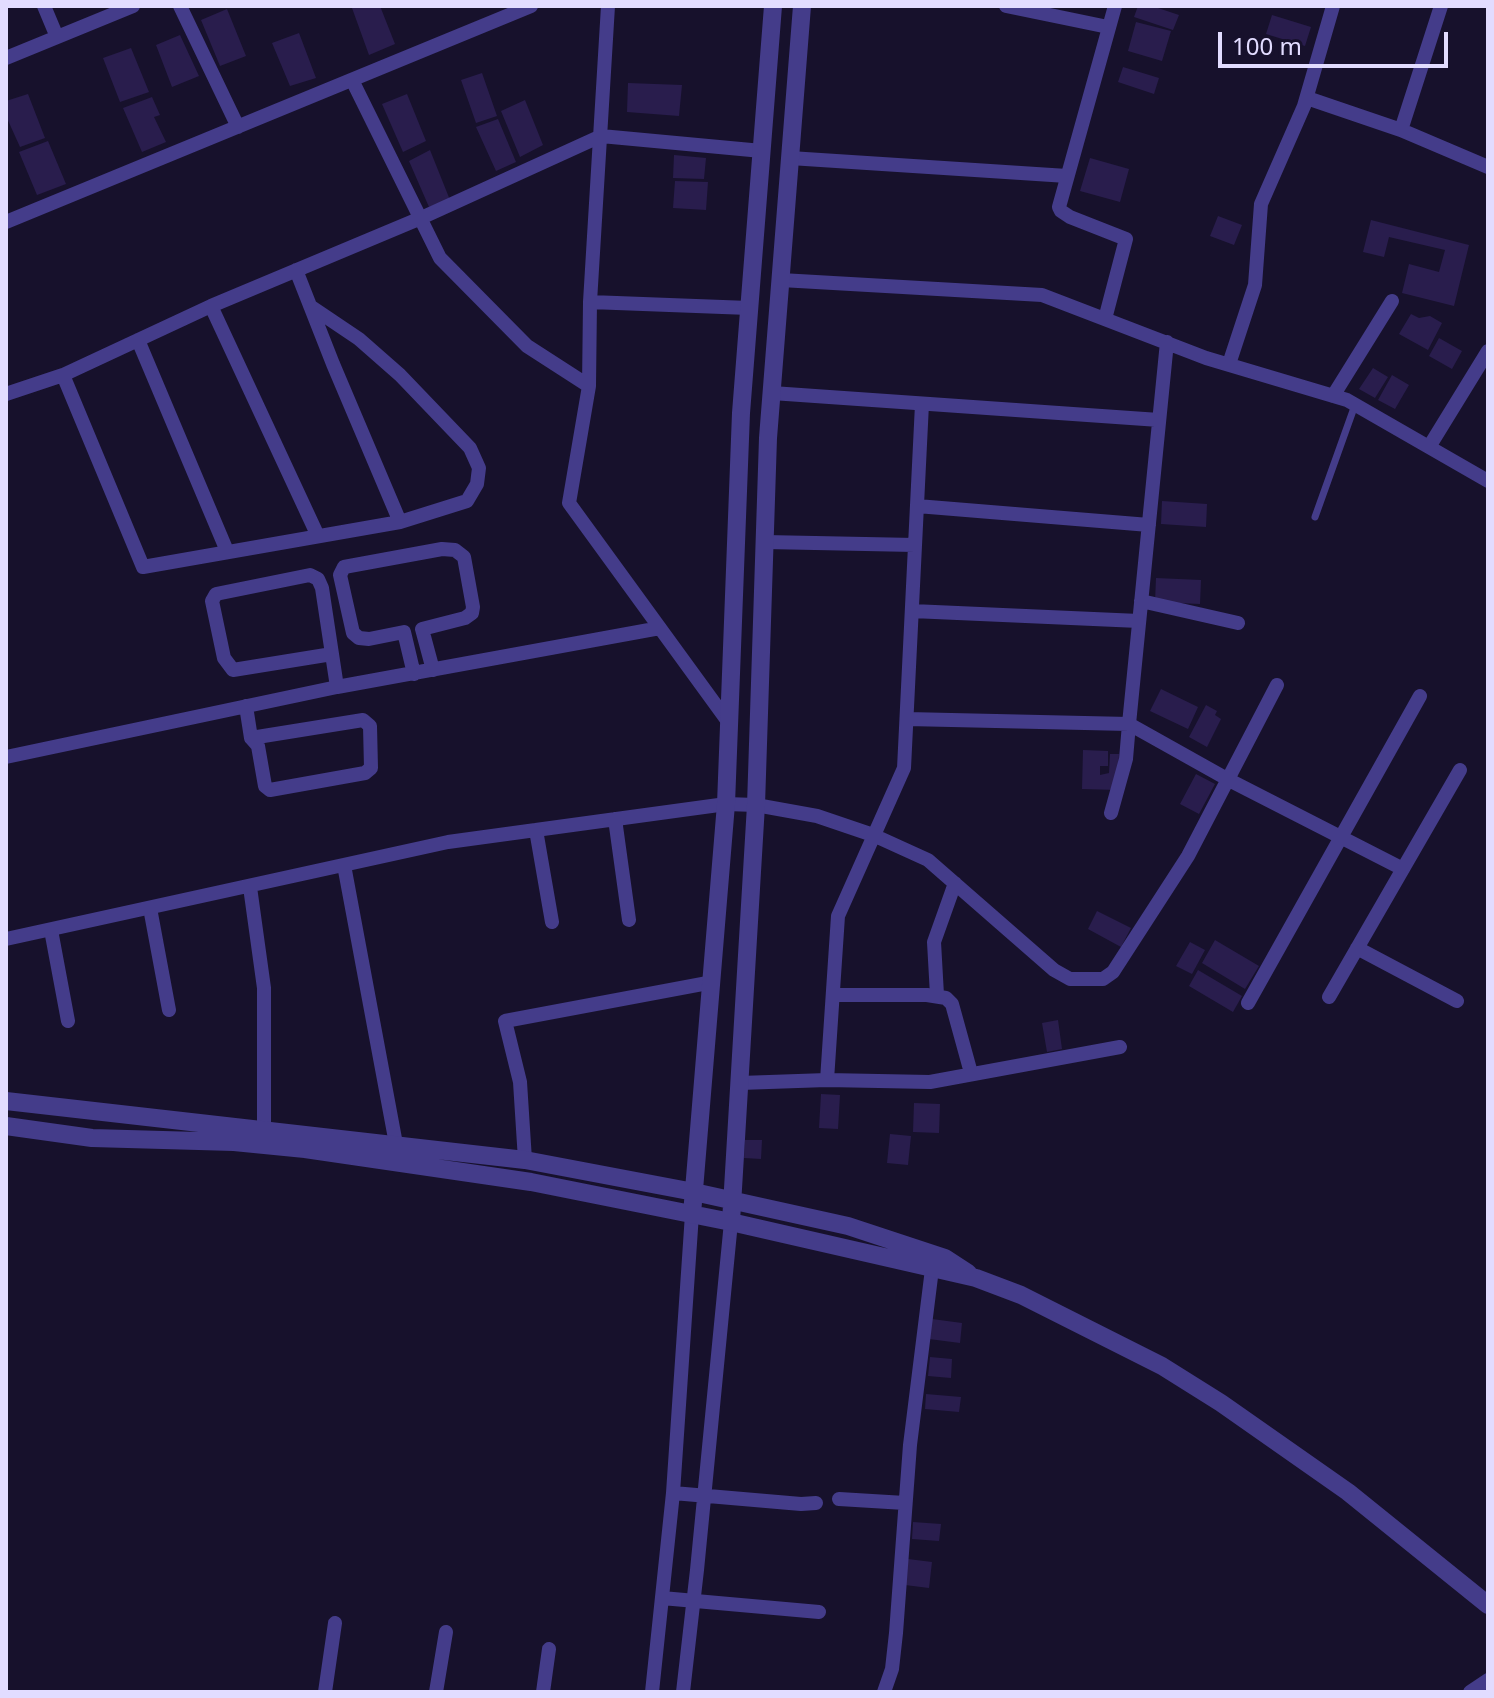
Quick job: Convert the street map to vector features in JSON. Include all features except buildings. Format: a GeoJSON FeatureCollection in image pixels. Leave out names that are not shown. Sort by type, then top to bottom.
{"type":"FeatureCollection","features":[{"type":"Feature","properties":{"kind":"street"},"geometry":{"type":"LineString","coordinates":[[44,6],[57,37]]}},
{"type":"Feature","properties":{"kind":"street"},"geometry":{"type":"LineString","coordinates":[[6,58],[133,6]]}},
{"type":"Feature","properties":{"kind":"street"},"geometry":{"type":"LineString","coordinates":[[180,6],[238,127]]}},
{"type":"Feature","properties":{"kind":"street"},"geometry":{"type":"LineString","coordinates":[[6,222],[531,6]]}},
{"type":"Feature","properties":{"kind":"street"},"geometry":{"type":"LineString","coordinates":[[608,6],[590,302],[589,386],[569,503],[729,723]]}},
{"type":"Feature","properties":{"kind":"street"},"geometry":{"type":"LineString","coordinates":[[652,1692],[673,1493],[692,1214],[726,804],[741,413],[773,6]]}},
{"type":"Feature","properties":{"kind":"street"},"geometry":{"type":"LineString","coordinates":[[683,1692],[733,1200],[756,805],[772,393],[802,6]]}},
{"type":"Feature","properties":{"kind":"street"},"geometry":{"type":"LineString","coordinates":[[1006,6],[1108,27]]}},
{"type":"Feature","properties":{"kind":"street"},"geometry":{"type":"LineString","coordinates":[[1105,319],[1126,239],[1061,211],[1060,201],[1115,6]]}},
{"type":"Feature","properties":{"kind":"street"},"geometry":{"type":"LineString","coordinates":[[1229,364],[1255,285],[1261,204],[1307,98],[1333,6]]}},
{"type":"Feature","properties":{"kind":"street"},"geometry":{"type":"LineString","coordinates":[[1401,130],[1441,6]]}},
{"type":"Feature","properties":{"kind":"street"},"geometry":{"type":"LineString","coordinates":[[352,80],[440,258],[527,346],[589,386]]}},
{"type":"Feature","properties":{"kind":"street"},"geometry":{"type":"LineString","coordinates":[[1307,98],[1401,130],[1488,167]]}},
{"type":"Feature","properties":{"kind":"street"},"geometry":{"type":"LineString","coordinates":[[6,394],[63,375],[211,306],[421,218],[601,136],[762,151]]}},
{"type":"Feature","properties":{"kind":"street"},"geometry":{"type":"LineString","coordinates":[[790,158],[1067,176]]}},
{"type":"Feature","properties":{"kind":"street"},"geometry":{"type":"LineString","coordinates":[[296,270],[400,522]]}},
{"type":"Feature","properties":{"kind":"street"},"geometry":{"type":"LineString","coordinates":[[781,280],[1042,295],[1229,364],[1355,405],[1488,481]]}},
{"type":"Feature","properties":{"kind":"street"},"geometry":{"type":"LineString","coordinates":[[1333,396],[1392,301]]}},
{"type":"Feature","properties":{"kind":"street"},"geometry":{"type":"LineString","coordinates":[[590,302],[749,308]]}},
{"type":"Feature","properties":{"kind":"street"},"geometry":{"type":"LineString","coordinates":[[211,306],[317,534]]}},
{"type":"Feature","properties":{"kind":"street"},"geometry":{"type":"LineString","coordinates":[[63,375],[143,567],[317,534],[400,522],[467,501],[477,484],[479,468],[470,448],[400,375],[359,339],[310,306]]}},
{"type":"Feature","properties":{"kind":"street"},"geometry":{"type":"LineString","coordinates":[[138,340],[227,551]]}},
{"type":"Feature","properties":{"kind":"street"},"geometry":{"type":"LineString","coordinates":[[1111,813],[1126,759],[1167,342]]}},
{"type":"Feature","properties":{"kind":"street"},"geometry":{"type":"LineString","coordinates":[[1429,447],[1488,351]]}},
{"type":"Feature","properties":{"kind":"street"},"geometry":{"type":"LineString","coordinates":[[772,393],[1159,420]]}},
{"type":"Feature","properties":{"kind":"street"},"geometry":{"type":"LineString","coordinates":[[827,1080],[838,916],[904,768],[922,404]]}},
{"type":"Feature","properties":{"kind":"street"},"geometry":{"type":"LineString","coordinates":[[917,506],[1149,525]]}},
{"type":"Feature","properties":{"kind":"street"},"geometry":{"type":"LineString","coordinates":[[765,542],[915,545]]}},
{"type":"Feature","properties":{"kind":"street"},"geometry":{"type":"LineString","coordinates":[[442,549],[461,553],[472,613],[465,618],[404,632],[369,639],[359,638],[353,633],[340,575],[344,567],[442,549]]}},
{"type":"Feature","properties":{"kind":"street"},"geometry":{"type":"LineString","coordinates":[[332,654],[233,670],[224,658],[212,601],[216,594],[310,575],[318,579],[322,588],[332,654],[337,687]]}},
{"type":"Feature","properties":{"kind":"street"},"geometry":{"type":"LineString","coordinates":[[1141,601],[1238,623]]}},
{"type":"Feature","properties":{"kind":"street"},"geometry":{"type":"LineString","coordinates":[[912,611],[1139,621]]}},
{"type":"Feature","properties":{"kind":"street"},"geometry":{"type":"LineString","coordinates":[[6,757],[337,687],[660,628]]}},
{"type":"Feature","properties":{"kind":"street"},"geometry":{"type":"LineString","coordinates":[[422,629],[433,670]]}},
{"type":"Feature","properties":{"kind":"street"},"geometry":{"type":"LineString","coordinates":[[404,632],[414,674]]}},
{"type":"Feature","properties":{"kind":"street"},"geometry":{"type":"LineString","coordinates":[[6,939],[448,842],[726,804],[756,805],[817,816],[873,835],[928,860],[1054,970],[1070,979],[1103,979],[1113,972],[1188,856],[1277,685]]}},
{"type":"Feature","properties":{"kind":"street"},"geometry":{"type":"LineString","coordinates":[[1248,1003],[1420,696]]}},
{"type":"Feature","properties":{"kind":"street"},"geometry":{"type":"LineString","coordinates":[[246,706],[251,738],[258,746],[265,786],[270,790],[365,773],[371,768],[370,726],[363,720],[251,738]]}},
{"type":"Feature","properties":{"kind":"street"},"geometry":{"type":"LineString","coordinates":[[907,719],[1129,724],[1229,780],[1403,869]]}},
{"type":"Feature","properties":{"kind":"street"},"geometry":{"type":"LineString","coordinates":[[1329,997],[1460,770]]}},
{"type":"Feature","properties":{"kind":"street"},"geometry":{"type":"LineString","coordinates":[[615,819],[629,920]]}},
{"type":"Feature","properties":{"kind":"street"},"geometry":{"type":"LineString","coordinates":[[536,830],[552,922]]}},
{"type":"Feature","properties":{"kind":"street"},"geometry":{"type":"LineString","coordinates":[[344,865],[396,1144]]}},
{"type":"Feature","properties":{"kind":"street"},"geometry":{"type":"LineString","coordinates":[[937,995],[934,942],[955,883]]}},
{"type":"Feature","properties":{"kind":"street"},"geometry":{"type":"LineString","coordinates":[[250,887],[264,988],[264,1129]]}},
{"type":"Feature","properties":{"kind":"street"},"geometry":{"type":"LineString","coordinates":[[150,908],[169,1010]]}},
{"type":"Feature","properties":{"kind":"street"},"geometry":{"type":"LineString","coordinates":[[51,930],[68,1021]]}},
{"type":"Feature","properties":{"kind":"street"},"geometry":{"type":"LineString","coordinates":[[1357,948],[1457,1001]]}},
{"type":"Feature","properties":{"kind":"street"},"geometry":{"type":"LineString","coordinates":[[525,1160],[520,1082],[505,1021],[713,982]]}},
{"type":"Feature","properties":{"kind":"street"},"geometry":{"type":"LineString","coordinates":[[833,995],[937,995],[946,998],[952,1004],[971,1073]]}},
{"type":"Feature","properties":{"kind":"street"},"geometry":{"type":"LineString","coordinates":[[704,1071],[827,1080],[930,1082],[1120,1047]]}},
{"type":"Feature","properties":{"kind":"street"},"geometry":{"type":"LineString","coordinates":[[6,1101],[525,1160],[694,1192],[848,1226],[936,1265],[1021,1295],[1162,1366],[1221,1403],[1348,1492],[1488,1605]]}},
{"type":"Feature","properties":{"kind":"street"},"geometry":{"type":"LineString","coordinates":[[6,1126],[92,1138],[234,1142],[305,1149],[531,1182],[936,1265]]}},
{"type":"Feature","properties":{"kind":"street"},"geometry":{"type":"LineString","coordinates":[[884,1692],[892,1669],[913,1415],[936,1265]]}},
{"type":"Feature","properties":{"kind":"street"},"geometry":{"type":"LineString","coordinates":[[673,1493],[816,1503]]}},
{"type":"Feature","properties":{"kind":"street"},"geometry":{"type":"LineString","coordinates":[[839,1499],[905,1503]]}},
{"type":"Feature","properties":{"kind":"street"},"geometry":{"type":"LineString","coordinates":[[662,1598],[819,1612]]}},
{"type":"Feature","properties":{"kind":"street"},"geometry":{"type":"LineString","coordinates":[[325,1692],[335,1623]]}},
{"type":"Feature","properties":{"kind":"street"},"geometry":{"type":"LineString","coordinates":[[436,1692],[446,1632]]}},
{"type":"Feature","properties":{"kind":"street"},"geometry":{"type":"LineString","coordinates":[[543,1692],[549,1649]]}},
{"type":"Feature","properties":{"kind":"street"},"geometry":{"type":"LineString","coordinates":[[1470,1692],[1488,1680]]}},
{"type":"Feature","properties":{"kind":"lane"},"geometry":{"type":"LineString","coordinates":[[1315,517],[1355,405]]}}]}
